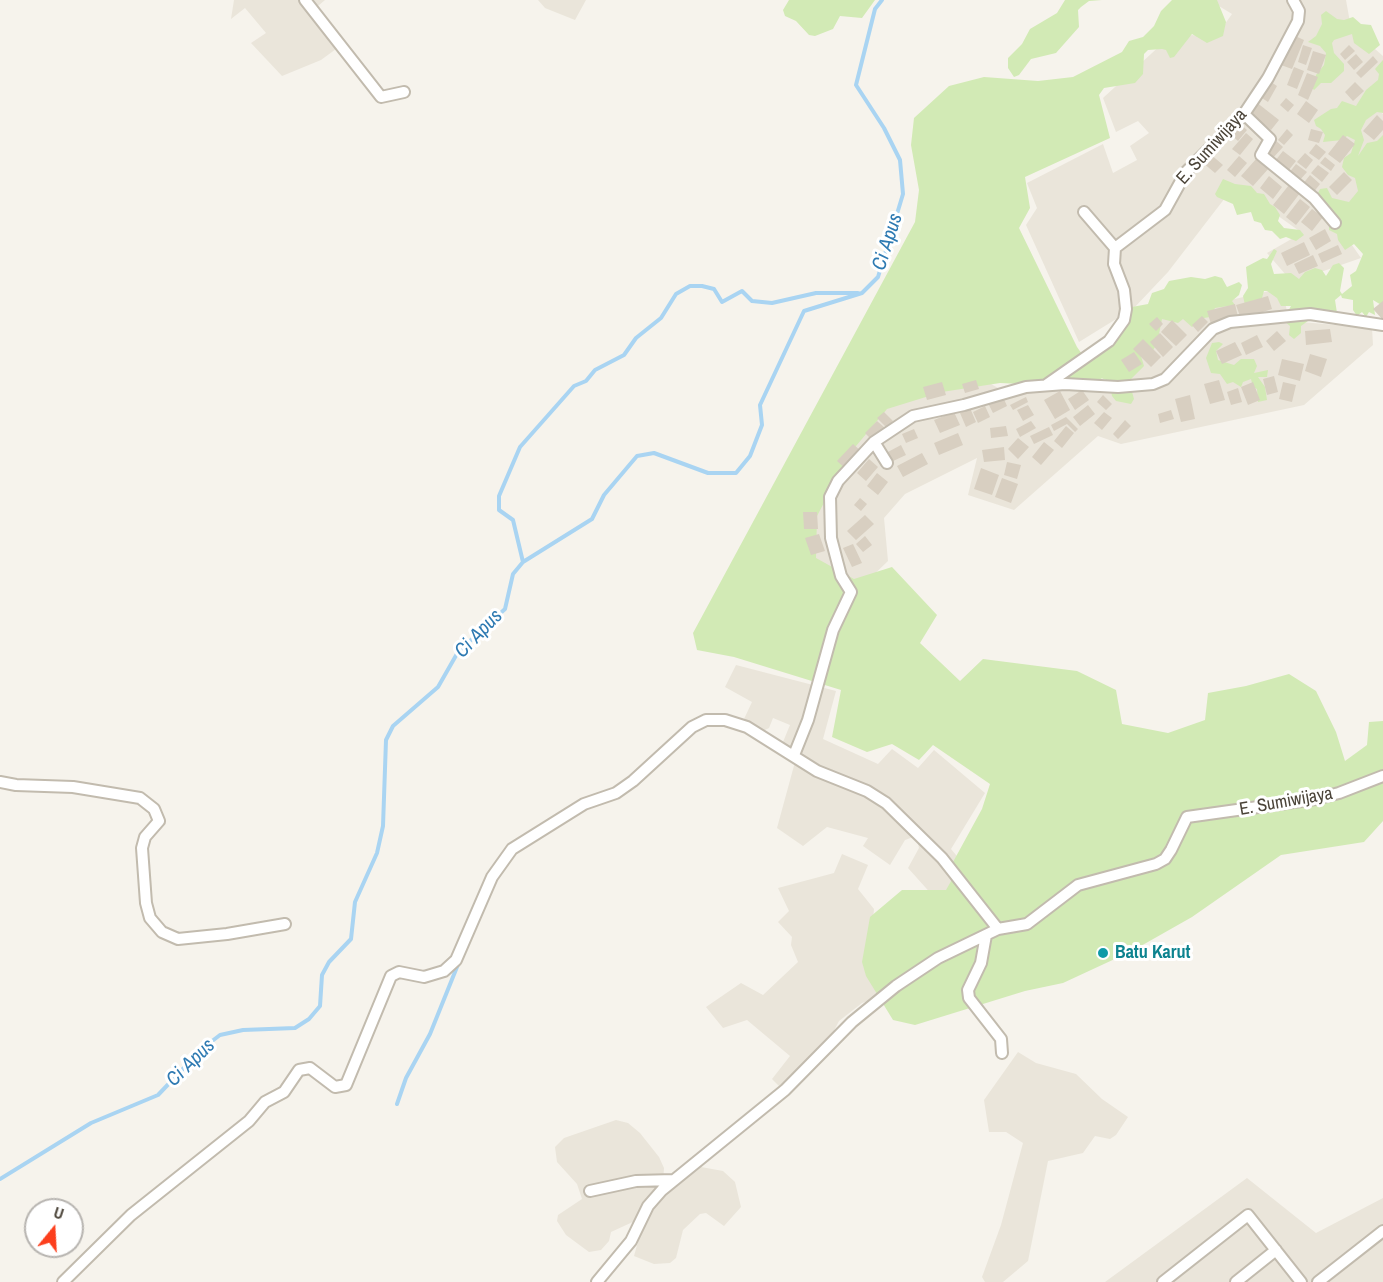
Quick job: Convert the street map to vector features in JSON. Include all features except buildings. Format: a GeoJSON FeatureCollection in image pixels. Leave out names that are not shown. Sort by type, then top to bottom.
{"type":"FeatureCollection","features":[{"type":"Feature","properties":{"kind":"street"},"geometry":{"type":"LineString","coordinates":[[305,0],[381,97],[404,92]]}},
{"type":"Feature","properties":{"kind":"street","name":"E. Sumiwijaya"},"geometry":{"type":"LineString","coordinates":[[1115,248],[1165,210],[1186,172],[1244,114],[1268,78],[1298,21],[1299,12],[1293,0]]}},
{"type":"Feature","properties":{"kind":"street"},"geometry":{"type":"LineString","coordinates":[[1244,114],[1270,139],[1261,155],[1314,198],[1335,223]]}},
{"type":"Feature","properties":{"kind":"street"},"geometry":{"type":"LineString","coordinates":[[1045,385],[1109,341],[1124,320],[1126,309],[1124,290],[1114,264],[1115,248],[1084,212]]}},
{"type":"Feature","properties":{"kind":"street"},"geometry":{"type":"LineString","coordinates":[[794,755],[808,720],[833,630],[850,592],[842,576],[831,538],[830,497],[838,481],[874,442],[913,416],[1026,387],[1045,385],[1118,387],[1154,384],[1165,379],[1213,329],[1230,322],[1310,314],[1383,325]]}},
{"type":"Feature","properties":{"kind":"street"},"geometry":{"type":"LineString","coordinates":[[874,442],[887,464]]}},
{"type":"Feature","properties":{"kind":"street"},"geometry":{"type":"LineString","coordinates":[[63,1282],[131,1215],[249,1121],[265,1102],[285,1092],[299,1070],[310,1068],[335,1087],[346,1084],[391,975],[396,972],[424,977],[444,971],[456,960],[492,877],[512,849],[584,804],[616,793],[633,781],[692,727],[706,720],[725,720],[747,727],[817,771],[867,791],[898,813],[942,858],[998,929],[938,958],[896,986],[852,1022],[785,1090],[654,1197],[631,1241],[597,1282]]}},
{"type":"Feature","properties":{"kind":"street","name":"E. Sumiwijaya"},"geometry":{"type":"LineString","coordinates":[[998,929],[1027,924],[1078,885],[1140,869],[1165,859],[1187,817],[1314,799],[1339,793],[1383,776]]}},
{"type":"Feature","properties":{"kind":"street"},"geometry":{"type":"LineString","coordinates":[[0,782],[16,785],[73,787],[140,798],[154,809],[159,822],[145,837],[142,848],[146,903],[150,918],[162,932],[178,939],[195,938],[285,924]]}},
{"type":"Feature","properties":{"kind":"street"},"geometry":{"type":"LineString","coordinates":[[987,935],[981,963],[968,990],[969,998],[1001,1039],[1002,1053]]}},
{"type":"Feature","properties":{"kind":"street"},"geometry":{"type":"LineString","coordinates":[[590,1191],[636,1181],[674,1180]]}},
{"type":"Feature","properties":{"kind":"street"},"geometry":{"type":"LineString","coordinates":[[1163,1282],[1248,1215],[1301,1282]]}},
{"type":"Feature","properties":{"kind":"street"},"geometry":{"type":"LineString","coordinates":[[1318,1282],[1383,1231]]}},
{"type":"Feature","properties":{"kind":"street"},"geometry":{"type":"LineString","coordinates":[[1236,1282],[1276,1250]]}},
{"type":"Feature","properties":{"kind":"shaded area"},"geometry":{"type":"Polygon","coordinates":[[[234,0],[325,0],[318,6],[336,49],[321,60],[282,76],[251,43],[266,33],[245,8],[231,19],[234,0]]]}},
{"type":"Feature","properties":{"kind":"shaded area"},"geometry":{"type":"Polygon","coordinates":[[[538,0],[586,0],[575,20],[545,8],[538,0]]]}},
{"type":"Feature","properties":{"kind":"shaded area"},"geometry":{"type":"Polygon","coordinates":[[[1209,0],[1346,0],[1351,28],[1383,56],[1383,86],[1372,104],[1383,114],[1383,140],[1364,187],[1338,225],[1361,258],[1292,282],[1267,253],[1302,233],[1235,185],[1168,272],[1134,308],[1079,342],[1026,225],[1037,208],[1027,183],[1103,144],[1113,173],[1137,160],[1130,146],[1149,133],[1138,121],[1116,132],[1103,98],[1164,42],[1192,35],[1215,38],[1232,14],[1209,0]]]}},
{"type":"Feature","properties":{"kind":"shaded area"},"geometry":{"type":"Polygon","coordinates":[[[1282,288],[1289,321],[1372,328],[1373,345],[1304,405],[1121,444],[1098,436],[1014,510],[968,495],[977,458],[905,494],[884,518],[888,561],[860,588],[812,575],[792,507],[880,406],[958,365],[998,388],[1129,384],[1116,355],[1153,314],[1168,320],[1205,306],[1282,288]]]}},
{"type":"Feature","properties":{"kind":"shaded area"},"geometry":{"type":"Polygon","coordinates":[[[736,665],[836,691],[823,739],[878,764],[892,749],[918,768],[934,750],[985,793],[951,849],[971,873],[943,907],[908,868],[919,848],[916,836],[905,840],[890,865],[863,846],[868,838],[827,827],[803,846],[777,828],[795,762],[778,754],[790,725],[773,718],[769,728],[751,737],[744,719],[752,702],[725,687],[736,665]]]}},
{"type":"Feature","properties":{"kind":"shaded area"},"geometry":{"type":"Polygon","coordinates":[[[842,854],[868,865],[858,889],[874,909],[868,973],[886,995],[862,1003],[839,1021],[825,1048],[785,1092],[772,1079],[790,1056],[747,1020],[723,1028],[706,1007],[741,983],[763,995],[798,962],[791,945],[792,937],[778,922],[789,911],[778,888],[834,873],[842,854]]]}},
{"type":"Feature","properties":{"kind":"shaded area"},"geometry":{"type":"Polygon","coordinates":[[[1018,1052],[1036,1063],[1076,1074],[1102,1099],[1128,1117],[1116,1135],[1110,1139],[1095,1136],[1083,1153],[1048,1161],[1028,1261],[1003,1282],[985,1282],[982,1277],[1001,1225],[1023,1143],[1006,1132],[989,1132],[984,1100],[1018,1052]]]}},
{"type":"Feature","properties":{"kind":"shaded area"},"geometry":{"type":"Polygon","coordinates":[[[616,1120],[628,1123],[640,1133],[659,1157],[664,1168],[663,1182],[681,1180],[701,1167],[723,1171],[735,1182],[741,1207],[724,1226],[706,1213],[700,1214],[683,1230],[676,1258],[670,1263],[654,1264],[634,1256],[647,1210],[637,1220],[611,1232],[609,1241],[601,1250],[589,1252],[566,1235],[557,1221],[558,1215],[582,1199],[577,1184],[557,1162],[555,1147],[564,1138],[616,1120]]]}},
{"type":"Feature","properties":{"kind":"shaded area"},"geometry":{"type":"Polygon","coordinates":[[[1247,1178],[1316,1233],[1383,1198],[1383,1282],[1105,1282],[1247,1178]]]}},
{"type":"Feature","properties":{"kind":"green space"},"geometry":{"type":"Polygon","coordinates":[[[789,0],[875,0],[862,18],[840,16],[833,29],[815,36],[809,35],[796,21],[785,16],[783,10],[789,0]]]}},
{"type":"Feature","properties":{"kind":"green space"},"geometry":{"type":"Polygon","coordinates":[[[1065,0],[1102,0],[1089,1],[1078,10],[1079,27],[1056,53],[1031,59],[1019,75],[1014,77],[1008,68],[1008,58],[1022,44],[1030,29],[1057,13],[1065,0]]]}},
{"type":"Feature","properties":{"kind":"green space"},"geometry":{"type":"Polygon","coordinates":[[[1172,0],[1217,0],[1226,22],[1223,36],[1207,43],[1192,34],[1174,57],[1170,58],[1166,50],[1148,50],[1144,54],[1143,74],[1135,83],[1104,88],[1099,95],[1110,138],[1025,177],[1030,208],[1019,228],[1084,357],[1104,345],[1132,307],[1148,304],[1152,293],[1164,289],[1169,281],[1191,277],[1205,279],[1215,276],[1222,278],[1227,287],[1239,282],[1242,285],[1239,295],[1232,301],[1235,305],[1215,308],[1210,317],[1204,318],[1192,327],[1183,319],[1178,323],[1162,319],[1157,344],[1153,350],[1141,356],[1144,366],[1129,381],[1134,399],[1131,404],[1116,401],[1112,396],[1109,381],[1101,378],[1108,388],[1000,383],[942,392],[887,409],[851,452],[817,516],[816,558],[854,579],[892,567],[937,615],[920,643],[960,681],[983,659],[1077,671],[1116,690],[1122,724],[1168,733],[1205,720],[1208,693],[1246,686],[1289,674],[1316,691],[1336,732],[1345,761],[1367,745],[1369,722],[1383,721],[1383,821],[1364,842],[1281,855],[1192,917],[1132,951],[1063,983],[1025,991],[915,1025],[893,1020],[866,976],[862,962],[870,917],[902,890],[946,890],[954,876],[953,862],[982,809],[990,784],[933,745],[919,760],[892,744],[867,752],[832,737],[841,690],[734,657],[697,650],[693,633],[915,222],[919,190],[911,145],[914,118],[949,86],[984,77],[1038,81],[1073,77],[1122,52],[1129,41],[1143,37],[1154,26],[1161,11],[1172,0]]]}},
{"type":"Feature","properties":{"kind":"green space"},"geometry":{"type":"Polygon","coordinates":[[[1326,11],[1337,19],[1344,20],[1353,17],[1361,24],[1371,25],[1380,45],[1369,54],[1354,43],[1352,34],[1334,40],[1332,43],[1334,53],[1344,64],[1344,71],[1331,83],[1321,83],[1314,90],[1312,88],[1316,75],[1324,65],[1326,53],[1320,46],[1308,42],[1316,36],[1322,24],[1321,15],[1326,11]]]}},
{"type":"Feature","properties":{"kind":"green space"},"geometry":{"type":"Polygon","coordinates":[[[1383,60],[1383,113],[1377,112],[1366,120],[1361,130],[1364,140],[1358,156],[1367,143],[1377,141],[1383,135],[1383,306],[1373,300],[1375,315],[1369,312],[1366,317],[1362,312],[1357,316],[1353,310],[1353,300],[1342,298],[1341,295],[1335,300],[1337,313],[1312,318],[1301,326],[1301,333],[1294,339],[1289,335],[1290,326],[1283,320],[1291,306],[1281,306],[1277,298],[1267,291],[1264,291],[1262,298],[1245,305],[1243,296],[1248,288],[1246,267],[1263,258],[1267,259],[1274,249],[1277,251],[1271,264],[1274,274],[1291,273],[1299,279],[1305,272],[1315,268],[1322,270],[1326,276],[1333,265],[1339,263],[1344,268],[1340,291],[1342,294],[1352,286],[1350,275],[1356,271],[1363,254],[1354,244],[1345,250],[1337,234],[1329,230],[1329,221],[1317,195],[1320,189],[1327,188],[1332,198],[1349,202],[1358,191],[1355,178],[1348,175],[1342,167],[1344,158],[1351,153],[1355,140],[1347,136],[1342,140],[1323,142],[1325,135],[1316,126],[1314,120],[1331,109],[1337,108],[1342,101],[1356,106],[1366,90],[1378,80],[1379,74],[1375,69],[1383,60]]]}},
{"type":"Feature","properties":{"kind":"green space"},"geometry":{"type":"Polygon","coordinates":[[[1223,179],[1235,184],[1251,186],[1257,193],[1264,194],[1280,215],[1278,221],[1284,228],[1300,230],[1304,235],[1296,241],[1286,237],[1280,239],[1272,231],[1265,230],[1261,223],[1254,221],[1251,212],[1237,215],[1233,204],[1215,194],[1223,179]]]}},
{"type":"Feature","properties":{"kind":"green space"},"geometry":{"type":"Polygon","coordinates":[[[1212,343],[1223,344],[1216,351],[1218,360],[1234,365],[1241,359],[1254,359],[1257,366],[1254,373],[1268,370],[1267,377],[1258,377],[1265,387],[1267,400],[1258,402],[1257,389],[1253,387],[1251,379],[1243,382],[1241,387],[1233,382],[1227,384],[1220,374],[1211,373],[1206,358],[1212,343]]]}},
{"type":"Feature","properties":{"kind":"waterway","name":"Ci Apus"},"geometry":{"type":"LineString","coordinates":[[0,1179],[91,1123],[158,1095],[203,1048],[220,1035],[243,1030],[295,1028],[309,1019],[320,1006],[322,975],[329,962],[351,939],[355,902],[377,853],[383,826],[386,740],[393,726],[438,687],[458,652],[505,609],[513,574],[523,562],[592,519],[604,495],[637,456],[654,453],[708,473],[736,473],[750,456],[762,425],[760,405],[804,311],[862,293],[878,277],[903,194],[900,160],[884,128],[856,85],[875,9],[882,0]]}},
{"type":"Feature","properties":{"kind":"waterway"},"geometry":{"type":"LineString","coordinates":[[523,562],[513,520],[499,510],[499,496],[520,447],[574,386],[586,381],[595,370],[624,355],[636,338],[661,318],[676,294],[690,286],[702,286],[714,289],[722,302],[742,291],[752,301],[772,303],[816,293],[858,293]]}},
{"type":"Feature","properties":{"kind":"waterway"},"geometry":{"type":"LineString","coordinates":[[397,1104],[406,1078],[430,1034],[459,962]]}},
{"type":"Feature","properties":{"kind":"place","name":"Batu Karut"},"geometry":{"type":"Point","coordinates":[1103,953]}}]}
